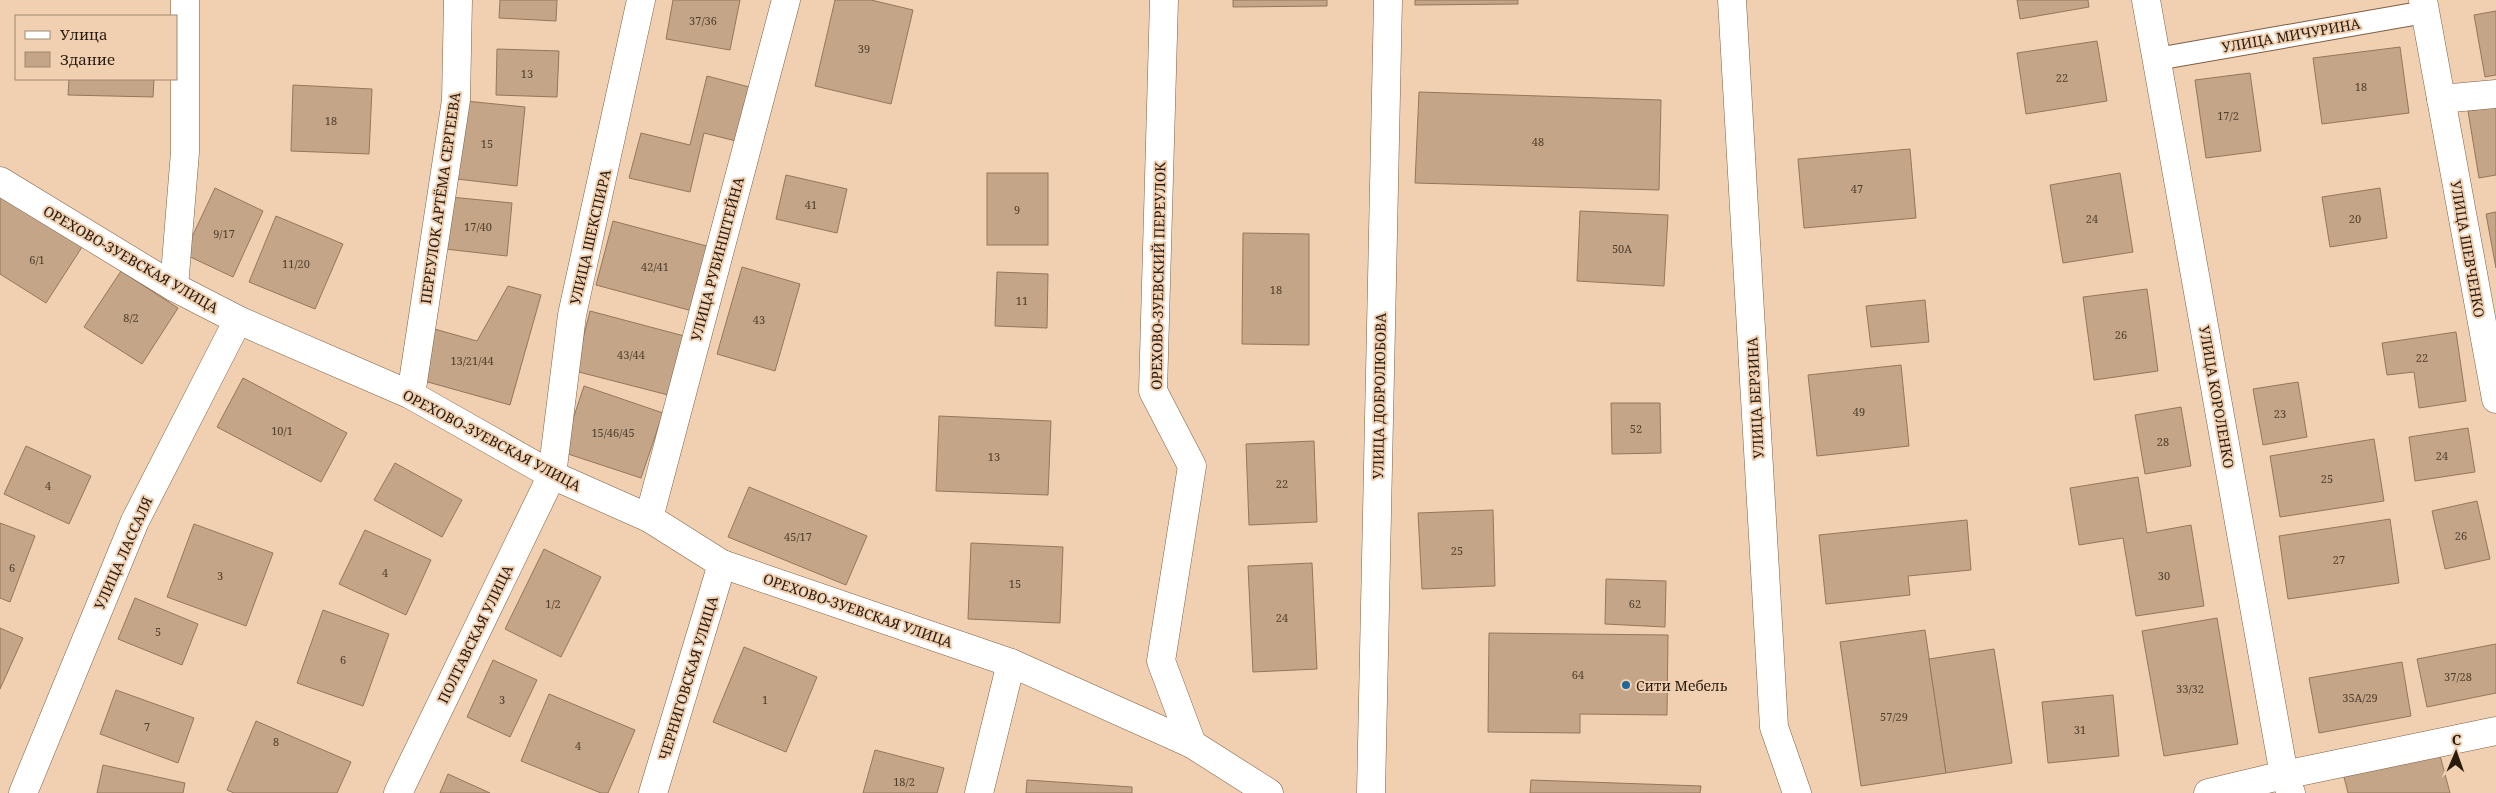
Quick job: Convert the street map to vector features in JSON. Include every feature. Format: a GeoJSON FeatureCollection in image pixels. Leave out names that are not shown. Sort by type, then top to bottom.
{"type":"FeatureCollection","features":[{"type":"Feature","properties":{"kind":"street"},"geometry":{"type":"LineString","coordinates":[[174,287],[185,152],[185,0]]}},
{"type":"Feature","properties":{"kind":"street","name":"ПЕРЕУЛОК АРТЁМА СЕРГЕЕВА"},"geometry":{"type":"LineString","coordinates":[[411,395],[456,100],[458,0]]}},
{"type":"Feature","properties":{"kind":"street","name":"УЛИЦА ШЕКСПИРА"},"geometry":{"type":"LineString","coordinates":[[552,475],[572,315],[641,0]]}},
{"type":"Feature","properties":{"kind":"street","name":"УЛИЦА РУБИНШТЕЙНА"},"geometry":{"type":"LineString","coordinates":[[650,518],[786,0]]}},
{"type":"Feature","properties":{"kind":"street","name":"ОРЕХОВО-ЗУЕВСКИЙ ПЕРЕУЛОК"},"geometry":{"type":"LineString","coordinates":[[1164,0],[1153,391],[1192,466],[1161,661],[1192,744]]}},
{"type":"Feature","properties":{"kind":"street","name":"УЛИЦА ДОБРОЛЮБОВА"},"geometry":{"type":"LineString","coordinates":[[1371,793],[1388,0]]}},
{"type":"Feature","properties":{"kind":"street","name":"УЛИЦА БЕРЗИНА"},"geometry":{"type":"LineString","coordinates":[[1732,0],[1774,727],[1797,793]]}},
{"type":"Feature","properties":{"kind":"street","name":"УЛИЦА КОРОЛЕНКО"},"geometry":{"type":"LineString","coordinates":[[2146,0],[2287,784]]}},
{"type":"Feature","properties":{"kind":"street","name":"УЛИЦА ШЕВЧЕНКО"},"geometry":{"type":"LineString","coordinates":[[2424,6],[2496,398]]}},
{"type":"Feature","properties":{"kind":"street"},"geometry":{"type":"LineString","coordinates":[[2441,99],[2496,94]]}},
{"type":"Feature","properties":{"kind":"street","name":"ОРЕХОВО-ЗУЕВСКАЯ УЛИЦА"},"geometry":{"type":"LineString","coordinates":[[0,181],[174,287],[238,320],[411,395],[552,475],[650,518],[722,564],[1011,663],[1192,744],[1269,793]]}},
{"type":"Feature","properties":{"kind":"street","name":"УЛИЦА ЛАССАЛЯ"},"geometry":{"type":"LineString","coordinates":[[23,793],[134,521],[238,320]]}},
{"type":"Feature","properties":{"kind":"street","name":"ПОЛТАВСКАЯ УЛИЦА"},"geometry":{"type":"LineString","coordinates":[[398,793],[552,475]]}},
{"type":"Feature","properties":{"kind":"street","name":"ЧЕРНИГОВСКАЯ УЛИЦА"},"geometry":{"type":"LineString","coordinates":[[653,793],[722,564]]}},
{"type":"Feature","properties":{"kind":"street"},"geometry":{"type":"LineString","coordinates":[[979,793],[1011,663]]}},
{"type":"Feature","properties":{"kind":"street"},"geometry":{"type":"LineString","coordinates":[[2208,793],[2287,784],[2496,731]]}},
{"type":"Feature","properties":{"kind":"lane","name":"УЛИЦА МИЧУРИНА"},"geometry":{"type":"LineString","coordinates":[[2157,59],[2424,6]]}},
{"type":"Feature","properties":{"kind":"building"},"geometry":{"type":"Polygon","coordinates":[[[500,0],[557,0],[556,21],[499,18],[500,0]]]}},
{"type":"Feature","properties":{"kind":"building"},"geometry":{"type":"Polygon","coordinates":[[[673,0],[740,0],[730,50],[666,39],[673,0]]]}},
{"type":"Feature","properties":{"kind":"building"},"geometry":{"type":"Polygon","coordinates":[[[835,0],[871,0],[913,10],[891,104],[815,86],[835,0]]]}},
{"type":"Feature","properties":{"kind":"building"},"geometry":{"type":"Polygon","coordinates":[[[1233,0],[1327,0],[1327,6],[1233,7],[1233,0]]]}},
{"type":"Feature","properties":{"kind":"building"},"geometry":{"type":"Polygon","coordinates":[[[1415,0],[1518,0],[1518,4],[1415,5],[1415,0]]]}},
{"type":"Feature","properties":{"kind":"building"},"geometry":{"type":"Polygon","coordinates":[[[2017,0],[2088,0],[2089,7],[2020,19],[2017,0]]]}},
{"type":"Feature","properties":{"kind":"building"},"geometry":{"type":"Polygon","coordinates":[[[2496,11],[2496,75],[2485,77],[2474,15],[2496,11]]]}},
{"type":"Feature","properties":{"kind":"building"},"geometry":{"type":"Polygon","coordinates":[[[2097,41],[2107,101],[2026,114],[2017,53],[2097,41]]]}},
{"type":"Feature","properties":{"kind":"building"},"geometry":{"type":"Polygon","coordinates":[[[2400,47],[2409,113],[2322,124],[2313,58],[2400,47]]]}},
{"type":"Feature","properties":{"kind":"building"},"geometry":{"type":"Polygon","coordinates":[[[497,49],[559,51],[557,97],[496,95],[497,49]]]}},
{"type":"Feature","properties":{"kind":"building"},"geometry":{"type":"Polygon","coordinates":[[[2250,73],[2261,151],[2206,158],[2195,80],[2250,73]]]}},
{"type":"Feature","properties":{"kind":"building"},"geometry":{"type":"Polygon","coordinates":[[[707,76],[753,88],[740,142],[704,133],[690,192],[629,178],[641,133],[690,145],[707,76]]]}},
{"type":"Feature","properties":{"kind":"building"},"geometry":{"type":"Polygon","coordinates":[[[69,80],[154,80],[153,97],[68,95],[69,80]]]}},
{"type":"Feature","properties":{"kind":"building"},"geometry":{"type":"Polygon","coordinates":[[[293,85],[372,89],[369,154],[291,151],[293,85]]]}},
{"type":"Feature","properties":{"kind":"building"},"geometry":{"type":"Polygon","coordinates":[[[1419,92],[1661,100],[1659,190],[1415,183],[1419,92]]]}},
{"type":"Feature","properties":{"kind":"building"},"geometry":{"type":"Polygon","coordinates":[[[456,100],[525,107],[517,186],[448,178],[456,100]]]}},
{"type":"Feature","properties":{"kind":"building"},"geometry":{"type":"Polygon","coordinates":[[[2496,107],[2496,175],[2479,178],[2468,111],[2496,107]]]}},
{"type":"Feature","properties":{"kind":"building"},"geometry":{"type":"Polygon","coordinates":[[[1910,149],[1916,218],[1804,228],[1798,159],[1910,149]]]}},
{"type":"Feature","properties":{"kind":"building"},"geometry":{"type":"Polygon","coordinates":[[[987,173],[1048,173],[1048,245],[987,245],[987,173]]]}},
{"type":"Feature","properties":{"kind":"building"},"geometry":{"type":"Polygon","coordinates":[[[2120,173],[2133,252],[2063,263],[2050,185],[2120,173]]]}},
{"type":"Feature","properties":{"kind":"building"},"geometry":{"type":"Polygon","coordinates":[[[786,175],[847,189],[837,233],[776,219],[786,175]]]}},
{"type":"Feature","properties":{"kind":"building"},"geometry":{"type":"Polygon","coordinates":[[[215,188],[263,211],[233,277],[184,254],[215,188]]]}},
{"type":"Feature","properties":{"kind":"building"},"geometry":{"type":"Polygon","coordinates":[[[2380,188],[2387,238],[2330,247],[2322,197],[2380,188]]]}},
{"type":"Feature","properties":{"kind":"building"},"geometry":{"type":"Polygon","coordinates":[[[0,195],[84,244],[46,303],[0,274],[0,195]]]}},
{"type":"Feature","properties":{"kind":"building"},"geometry":{"type":"Polygon","coordinates":[[[450,197],[512,203],[507,256],[445,249],[450,197]]]}},
{"type":"Feature","properties":{"kind":"building"},"geometry":{"type":"Polygon","coordinates":[[[1580,211],[1668,215],[1664,286],[1577,281],[1580,211]]]}},
{"type":"Feature","properties":{"kind":"building"},"geometry":{"type":"Polygon","coordinates":[[[2496,212],[2496,268],[2486,214],[2496,212]]]}},
{"type":"Feature","properties":{"kind":"building"},"geometry":{"type":"Polygon","coordinates":[[[276,216],[343,244],[315,309],[249,282],[276,216]]]}},
{"type":"Feature","properties":{"kind":"building"},"geometry":{"type":"Polygon","coordinates":[[[613,221],[714,248],[696,312],[596,285],[613,221]]]}},
{"type":"Feature","properties":{"kind":"building"},"geometry":{"type":"Polygon","coordinates":[[[1243,233],[1309,234],[1309,345],[1242,344],[1243,233]]]}},
{"type":"Feature","properties":{"kind":"building"},"geometry":{"type":"Polygon","coordinates":[[[742,267],[800,284],[775,371],[717,354],[742,267]]]}},
{"type":"Feature","properties":{"kind":"building"},"geometry":{"type":"Polygon","coordinates":[[[121,271],[178,308],[142,364],[84,327],[121,271]]]}},
{"type":"Feature","properties":{"kind":"building"},"geometry":{"type":"Polygon","coordinates":[[[997,272],[1048,274],[1047,328],[995,326],[997,272]]]}},
{"type":"Feature","properties":{"kind":"building"},"geometry":{"type":"Polygon","coordinates":[[[508,286],[541,295],[510,405],[417,379],[431,328],[477,341],[508,286]]]}},
{"type":"Feature","properties":{"kind":"building"},"geometry":{"type":"Polygon","coordinates":[[[2147,289],[2158,371],[2094,380],[2083,297],[2147,289]]]}},
{"type":"Feature","properties":{"kind":"building"},"geometry":{"type":"Polygon","coordinates":[[[1925,300],[1929,342],[1871,347],[1866,306],[1925,300]]]}},
{"type":"Feature","properties":{"kind":"building"},"geometry":{"type":"Polygon","coordinates":[[[590,311],[688,337],[672,396],[575,371],[590,311]]]}},
{"type":"Feature","properties":{"kind":"building"},"geometry":{"type":"Polygon","coordinates":[[[2456,332],[2466,401],[2419,408],[2414,372],[2387,375],[2382,343],[2456,332]]]}},
{"type":"Feature","properties":{"kind":"building"},"geometry":{"type":"Polygon","coordinates":[[[1901,365],[1909,446],[1817,456],[1808,375],[1901,365]]]}},
{"type":"Feature","properties":{"kind":"building"},"geometry":{"type":"Polygon","coordinates":[[[243,378],[347,433],[321,482],[217,427],[243,378]]]}},
{"type":"Feature","properties":{"kind":"building"},"geometry":{"type":"Polygon","coordinates":[[[2298,382],[2307,437],[2263,445],[2253,389],[2298,382]]]}},
{"type":"Feature","properties":{"kind":"building"},"geometry":{"type":"Polygon","coordinates":[[[584,386],[663,413],[641,478],[562,452],[584,386]]]}},
{"type":"Feature","properties":{"kind":"building"},"geometry":{"type":"Polygon","coordinates":[[[1611,403],[1660,403],[1661,453],[1612,454],[1611,403]]]}},
{"type":"Feature","properties":{"kind":"building"},"geometry":{"type":"Polygon","coordinates":[[[2181,407],[2191,466],[2145,474],[2135,415],[2181,407]]]}},
{"type":"Feature","properties":{"kind":"building"},"geometry":{"type":"Polygon","coordinates":[[[939,416],[1051,421],[1048,495],[936,491],[939,416]]]}},
{"type":"Feature","properties":{"kind":"building"},"geometry":{"type":"Polygon","coordinates":[[[2468,428],[2475,472],[2415,481],[2409,437],[2468,428]]]}},
{"type":"Feature","properties":{"kind":"building"},"geometry":{"type":"Polygon","coordinates":[[[2374,439],[2384,501],[2280,517],[2270,456],[2374,439]]]}},
{"type":"Feature","properties":{"kind":"building"},"geometry":{"type":"Polygon","coordinates":[[[1314,441],[1317,522],[1249,525],[1246,444],[1314,441]]]}},
{"type":"Feature","properties":{"kind":"building"},"geometry":{"type":"Polygon","coordinates":[[[26,446],[91,476],[69,524],[4,494],[26,446]]]}},
{"type":"Feature","properties":{"kind":"building"},"geometry":{"type":"Polygon","coordinates":[[[395,463],[462,500],[442,537],[374,500],[395,463]]]}},
{"type":"Feature","properties":{"kind":"building"},"geometry":{"type":"Polygon","coordinates":[[[2138,477],[2147,533],[2191,525],[2204,606],[2136,616],[2123,538],[2079,545],[2070,488],[2138,477]]]}},
{"type":"Feature","properties":{"kind":"building"},"geometry":{"type":"Polygon","coordinates":[[[749,487],[867,536],[846,585],[728,537],[749,487]]]}},
{"type":"Feature","properties":{"kind":"building"},"geometry":{"type":"Polygon","coordinates":[[[2477,501],[2490,559],[2445,569],[2432,511],[2477,501]]]}},
{"type":"Feature","properties":{"kind":"building"},"geometry":{"type":"Polygon","coordinates":[[[1493,510],[1495,586],[1422,589],[1418,513],[1493,510]]]}},
{"type":"Feature","properties":{"kind":"building"},"geometry":{"type":"Polygon","coordinates":[[[2390,519],[2399,583],[2288,599],[2279,536],[2390,519]]]}},
{"type":"Feature","properties":{"kind":"building"},"geometry":{"type":"Polygon","coordinates":[[[1967,520],[1971,570],[1908,576],[1910,595],[1826,604],[1819,535],[1967,520]]]}},
{"type":"Feature","properties":{"kind":"building"},"geometry":{"type":"Polygon","coordinates":[[[0,523],[35,536],[10,602],[0,598],[0,523]]]}},
{"type":"Feature","properties":{"kind":"building"},"geometry":{"type":"Polygon","coordinates":[[[194,524],[273,553],[246,626],[167,597],[194,524]]]}},
{"type":"Feature","properties":{"kind":"building"},"geometry":{"type":"Polygon","coordinates":[[[365,530],[431,560],[406,615],[339,584],[365,530]]]}},
{"type":"Feature","properties":{"kind":"building"},"geometry":{"type":"Polygon","coordinates":[[[971,543],[1063,547],[1060,623],[968,619],[971,543]]]}},
{"type":"Feature","properties":{"kind":"building"},"geometry":{"type":"Polygon","coordinates":[[[544,549],[601,577],[561,657],[505,629],[544,549]]]}},
{"type":"Feature","properties":{"kind":"building"},"geometry":{"type":"Polygon","coordinates":[[[1312,563],[1317,669],[1253,672],[1248,566],[1312,563]]]}},
{"type":"Feature","properties":{"kind":"building"},"geometry":{"type":"Polygon","coordinates":[[[1606,579],[1666,581],[1665,627],[1605,624],[1606,579]]]}},
{"type":"Feature","properties":{"kind":"building"},"geometry":{"type":"Polygon","coordinates":[[[135,598],[198,624],[182,665],[118,639],[135,598]]]}},
{"type":"Feature","properties":{"kind":"building"},"geometry":{"type":"Polygon","coordinates":[[[323,610],[389,634],[363,706],[297,683],[323,610]]]}},
{"type":"Feature","properties":{"kind":"building"},"geometry":{"type":"Polygon","coordinates":[[[2217,618],[2238,744],[2164,756],[2142,631],[2217,618]]]}},
{"type":"Feature","properties":{"kind":"building"},"geometry":{"type":"Polygon","coordinates":[[[0,628],[23,638],[0,689],[0,628]]]}},
{"type":"Feature","properties":{"kind":"building"},"geometry":{"type":"Polygon","coordinates":[[[1925,630],[1946,773],[1861,786],[1840,642],[1925,630]]]}},
{"type":"Feature","properties":{"kind":"building"},"geometry":{"type":"Polygon","coordinates":[[[1489,633],[1668,635],[1667,715],[1580,714],[1580,733],[1488,732],[1489,633]]]}},
{"type":"Feature","properties":{"kind":"building"},"geometry":{"type":"Polygon","coordinates":[[[2496,644],[2496,693],[2427,707],[2417,659],[2496,644]]]}},
{"type":"Feature","properties":{"kind":"building"},"geometry":{"type":"Polygon","coordinates":[[[744,647],[817,677],[786,752],[713,722],[744,647]]]}},
{"type":"Feature","properties":{"kind":"building"},"geometry":{"type":"Polygon","coordinates":[[[1994,649],[2012,763],[1946,773],[1929,659],[1994,649]]]}},
{"type":"Feature","properties":{"kind":"building"},"geometry":{"type":"Polygon","coordinates":[[[493,660],[537,680],[510,737],[467,717],[493,660]]]}},
{"type":"Feature","properties":{"kind":"building"},"geometry":{"type":"Polygon","coordinates":[[[2402,662],[2411,716],[2319,733],[2309,678],[2402,662]]]}},
{"type":"Feature","properties":{"kind":"building"},"geometry":{"type":"Polygon","coordinates":[[[116,690],[194,718],[178,763],[100,734],[116,690]]]}},
{"type":"Feature","properties":{"kind":"building"},"geometry":{"type":"Polygon","coordinates":[[[549,694],[635,730],[608,793],[601,793],[521,761],[549,694]]]}},
{"type":"Feature","properties":{"kind":"building"},"geometry":{"type":"Polygon","coordinates":[[[2113,695],[2119,756],[2048,763],[2042,702],[2113,695]]]}},
{"type":"Feature","properties":{"kind":"building"},"geometry":{"type":"Polygon","coordinates":[[[256,721],[351,762],[337,793],[234,793],[227,790],[256,721]]]}},
{"type":"Feature","properties":{"kind":"building"},"geometry":{"type":"Polygon","coordinates":[[[2438,748],[2450,793],[2348,793],[2343,773],[2438,748]]]}},
{"type":"Feature","properties":{"kind":"building"},"geometry":{"type":"Polygon","coordinates":[[[875,750],[944,768],[937,793],[863,793],[875,750]]]}},
{"type":"Feature","properties":{"kind":"building"},"geometry":{"type":"Polygon","coordinates":[[[103,765],[185,783],[183,793],[97,793],[103,765]]]}},
{"type":"Feature","properties":{"kind":"building"},"geometry":{"type":"Polygon","coordinates":[[[448,774],[490,793],[440,793],[448,774]]]}},
{"type":"Feature","properties":{"kind":"building"},"geometry":{"type":"Polygon","coordinates":[[[1027,780],[1132,787],[1132,793],[1026,793],[1027,780]]]}},
{"type":"Feature","properties":{"kind":"building"},"geometry":{"type":"Polygon","coordinates":[[[1531,780],[1701,786],[1700,793],[1530,793],[1531,780]]]}},
{"type":"Feature","properties":{"kind":"place","name":"Сити Мебель"},"geometry":{"type":"Point","coordinates":[1626,685]}}]}
